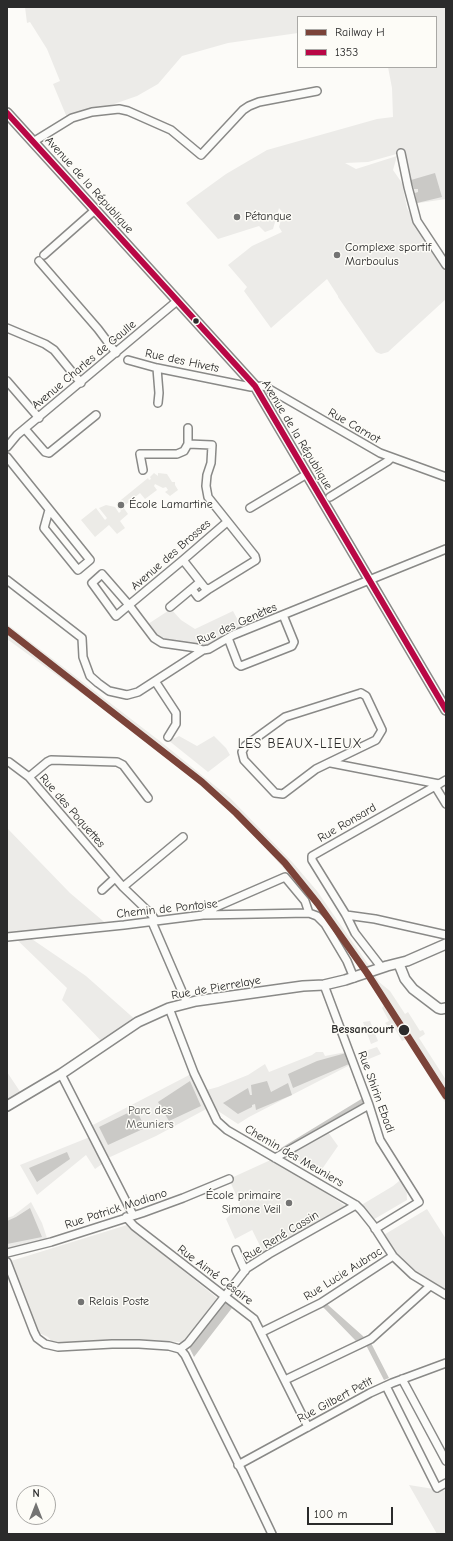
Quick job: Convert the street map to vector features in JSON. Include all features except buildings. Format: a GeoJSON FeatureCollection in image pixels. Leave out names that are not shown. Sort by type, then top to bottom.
{"type":"FeatureCollection","features":[{"type":"Feature","properties":{"kind":"main road","name":"Avenue de la République"},"geometry":{"type":"LineString","coordinates":[[8,115],[255,386],[446,710]]}},
{"type":"Feature","properties":{"kind":"main road","name":"Rue de Pierrelaye"},"geometry":{"type":"LineString","coordinates":[[7,1106],[61,1074],[138,1022],[169,1008],[187,1003],[303,986],[324,985],[354,978],[382,968],[399,964],[446,944]]}},
{"type":"Feature","properties":{"kind":"main road"},"geometry":{"type":"LineString","coordinates":[[399,964],[405,979],[413,989],[438,1008],[446,1008]]}},
{"type":"Feature","properties":{"kind":"street"},"geometry":{"type":"LineString","coordinates":[[33,142],[72,118],[92,112],[124,109],[171,130],[201,155],[243,110],[249,106],[259,102],[317,91]]}},
{"type":"Feature","properties":{"kind":"street"},"geometry":{"type":"LineString","coordinates":[[401,153],[417,220],[446,265]]}},
{"type":"Feature","properties":{"kind":"street"},"geometry":{"type":"LineString","coordinates":[[44,255],[95,210]]}},
{"type":"Feature","properties":{"kind":"street"},"geometry":{"type":"LineString","coordinates":[[39,261],[98,329],[116,353]]}},
{"type":"Feature","properties":{"kind":"street","name":"Avenue Charles de Gaulle"},"geometry":{"type":"LineString","coordinates":[[7,447],[17,435],[177,301]]}},
{"type":"Feature","properties":{"kind":"street"},"geometry":{"type":"LineString","coordinates":[[7,328],[45,344],[54,350],[81,382]]}},
{"type":"Feature","properties":{"kind":"street","name":"Rue des Hivets"},"geometry":{"type":"LineString","coordinates":[[128,360],[157,368],[251,387],[255,386]]}},
{"type":"Feature","properties":{"kind":"street"},"geometry":{"type":"LineString","coordinates":[[157,368],[159,393],[158,403]]}},
{"type":"Feature","properties":{"kind":"street"},"geometry":{"type":"LineString","coordinates":[[7,381],[39,418]]}},
{"type":"Feature","properties":{"kind":"street","name":"Rue Carnot"},"geometry":{"type":"LineString","coordinates":[[255,386],[264,386],[355,440],[391,458],[446,477]]}},
{"type":"Feature","properties":{"kind":"street"},"geometry":{"type":"LineString","coordinates":[[260,394],[269,390]]}},
{"type":"Feature","properties":{"kind":"street"},"geometry":{"type":"LineString","coordinates":[[25,429],[45,452],[49,453],[96,415]]}},
{"type":"Feature","properties":{"kind":"street"},"geometry":{"type":"LineString","coordinates":[[143,470],[140,454],[177,454],[184,451],[188,444],[188,428]]}},
{"type":"Feature","properties":{"kind":"street"},"geometry":{"type":"LineString","coordinates":[[188,444],[212,446],[211,463],[207,474],[206,486],[208,497],[255,556],[256,560],[198,597],[192,589]]}},
{"type":"Feature","properties":{"kind":"street"},"geometry":{"type":"LineString","coordinates":[[7,457],[90,560],[78,570],[44,528],[49,510]]}},
{"type":"Feature","properties":{"kind":"street"},"geometry":{"type":"LineString","coordinates":[[330,497],[391,458]]}},
{"type":"Feature","properties":{"kind":"street"},"geometry":{"type":"LineString","coordinates":[[250,508],[307,474]]}},
{"type":"Feature","properties":{"kind":"street","name":"Avenue des Brosses"},"geometry":{"type":"LineString","coordinates":[[202,650],[162,643],[154,638],[129,605],[102,574],[92,584],[116,616],[129,605],[183,560],[227,522]]}},
{"type":"Feature","properties":{"kind":"street","name":"Rue des Genètes"},"geometry":{"type":"LineString","coordinates":[[7,580],[82,638],[82,657],[90,676],[110,691],[128,695],[138,692],[202,650],[209,649],[228,638],[446,548]]}},
{"type":"Feature","properties":{"kind":"street"},"geometry":{"type":"LineString","coordinates":[[183,560],[205,588],[209,589]]}},
{"type":"Feature","properties":{"kind":"street"},"geometry":{"type":"LineString","coordinates":[[170,607],[200,582]]}},
{"type":"Feature","properties":{"kind":"street"},"geometry":{"type":"LineString","coordinates":[[228,638],[238,664],[241,666],[292,646],[294,642],[283,615]]}},
{"type":"Feature","properties":{"kind":"street"},"geometry":{"type":"LineString","coordinates":[[155,681],[176,713],[176,724],[168,737]]}},
{"type":"Feature","properties":{"kind":"street"},"geometry":{"type":"LineString","coordinates":[[331,762],[376,740],[382,730],[366,696],[361,693],[285,717],[245,746],[242,752],[244,760],[275,793],[282,794],[316,769],[331,762],[437,785],[446,804]]}},
{"type":"Feature","properties":{"kind":"street"},"geometry":{"type":"LineString","coordinates":[[29,778],[51,760],[117,762],[123,765],[148,798]]}},
{"type":"Feature","properties":{"kind":"street","name":"Rue des Poquettes"},"geometry":{"type":"LineString","coordinates":[[9,762],[29,778],[123,887],[151,914],[187,1003]]}},
{"type":"Feature","properties":{"kind":"street","name":"Rue Ronsard"},"geometry":{"type":"LineString","coordinates":[[382,968],[355,933],[346,915],[312,860],[312,856],[446,780]]}},
{"type":"Feature","properties":{"kind":"street"},"geometry":{"type":"LineString","coordinates":[[123,887],[182,837]]}},
{"type":"Feature","properties":{"kind":"street"},"geometry":{"type":"LineString","coordinates":[[202,915],[216,907],[285,876],[304,900],[309,913],[317,916],[325,924],[347,961],[354,978]]}},
{"type":"Feature","properties":{"kind":"street"},"geometry":{"type":"LineString","coordinates":[[102,890],[115,878]]}},
{"type":"Feature","properties":{"kind":"street","name":"Chemin de Pontoise"},"geometry":{"type":"LineString","coordinates":[[7,937],[154,922],[202,915],[309,913]]}},
{"type":"Feature","properties":{"kind":"street"},"geometry":{"type":"LineString","coordinates":[[346,915],[375,919],[446,935]]}},
{"type":"Feature","properties":{"kind":"street","name":"Rue Shirin Ebadi"},"geometry":{"type":"LineString","coordinates":[[324,985],[369,1105],[380,1140],[419,1202],[375,1229]]}},
{"type":"Feature","properties":{"kind":"street","name":"Chemin des Meuniers"},"geometry":{"type":"LineString","coordinates":[[169,1008],[194,1073],[217,1121],[227,1130],[356,1205],[375,1229],[393,1256],[413,1275],[446,1295]]}},
{"type":"Feature","properties":{"kind":"street","name":"Rue Aimé Césaire"},"geometry":{"type":"LineString","coordinates":[[61,1074],[134,1226],[224,1297],[254,1318],[308,1427]]}},
{"type":"Feature","properties":{"kind":"street"},"geometry":{"type":"LineString","coordinates":[[275,1158],[369,1105]]}},
{"type":"Feature","properties":{"kind":"street","name":"Rue Patrick Modiano"},"geometry":{"type":"LineString","coordinates":[[7,1253],[51,1242],[130,1216],[183,1198],[229,1179]]}},
{"type":"Feature","properties":{"kind":"street","name":"Rue René Cassin"},"geometry":{"type":"LineString","coordinates":[[180,1349],[188,1344],[245,1271],[269,1254],[356,1205]]}},
{"type":"Feature","properties":{"kind":"street"},"geometry":{"type":"LineString","coordinates":[[236,1250],[245,1271]]}},
{"type":"Feature","properties":{"kind":"street","name":"Rue Lucie Aubrac"},"geometry":{"type":"LineString","coordinates":[[262,1332],[321,1303],[393,1256]]}},
{"type":"Feature","properties":{"kind":"street"},"geometry":{"type":"LineString","coordinates":[[7,1262],[34,1332],[37,1338],[45,1344],[58,1347],[139,1344],[169,1346],[180,1349],[185,1356],[272,1534]]}},
{"type":"Feature","properties":{"kind":"street"},"geometry":{"type":"LineString","coordinates":[[284,1380],[371,1339],[430,1286]]}},
{"type":"Feature","properties":{"kind":"street","name":"Rue Gilbert Petit"},"geometry":{"type":"LineString","coordinates":[[238,1465],[370,1393],[402,1379],[446,1363]]}},
{"type":"Feature","properties":{"kind":"street"},"geometry":{"type":"LineString","coordinates":[[402,1379],[446,1461]]}},
{"type":"Feature","properties":{"kind":"street"},"geometry":{"type":"LineString","coordinates":[[386,1386],[437,1488],[446,1483]]}},
{"type":"Feature","properties":{"kind":"shaded area"},"geometry":{"type":"Polygon","coordinates":[[[435,173],[442,197],[417,203],[415,193],[418,192],[418,189],[414,189],[411,180],[435,173]]]}},
{"type":"Feature","properties":{"kind":"shaded area","name":"École Lamartine"},"geometry":{"type":"Polygon","coordinates":[[[154,473],[158,476],[158,473],[167,474],[172,482],[175,482],[178,490],[170,496],[165,492],[168,490],[166,487],[163,488],[155,484],[154,486],[157,490],[145,499],[140,493],[123,507],[128,514],[120,521],[125,528],[117,534],[109,525],[95,537],[81,520],[96,508],[105,520],[107,518],[99,508],[106,505],[115,507],[119,513],[121,511],[116,504],[148,478],[149,480],[151,479],[150,477],[154,473]]]}},
{"type":"Feature","properties":{"kind":"shaded area"},"geometry":{"type":"Polygon","coordinates":[[[7,624],[161,742],[230,798],[293,863],[317,891],[370,967],[362,970],[311,899],[236,817],[178,766],[106,711],[7,639],[7,624]]]}},
{"type":"Feature","properties":{"kind":"shaded area"},"geometry":{"type":"Polygon","coordinates":[[[374,974],[379,982],[390,991],[405,1014],[408,1012],[420,1031],[423,1030],[425,1034],[419,1038],[446,1080],[446,1104],[406,1039],[402,1041],[392,1024],[388,1026],[385,1023],[389,1021],[382,1008],[384,1005],[367,977],[374,974]]]}},
{"type":"Feature","properties":{"kind":"shaded area"},"geometry":{"type":"Polygon","coordinates":[[[346,1053],[349,1064],[293,1088],[288,1074],[317,1061],[346,1053]]]}},
{"type":"Feature","properties":{"kind":"shaded area"},"geometry":{"type":"Polygon","coordinates":[[[190,1081],[201,1106],[169,1121],[158,1102],[190,1081]]]}},
{"type":"Feature","properties":{"kind":"shaded area"},"geometry":{"type":"Polygon","coordinates":[[[267,1081],[271,1092],[288,1083],[292,1095],[256,1110],[255,1104],[252,1105],[252,1107],[238,1114],[223,1103],[248,1088],[250,1095],[252,1095],[251,1085],[267,1081]]]}},
{"type":"Feature","properties":{"kind":"shaded area"},"geometry":{"type":"Polygon","coordinates":[[[363,1098],[365,1104],[282,1151],[281,1148],[363,1098]]]}},
{"type":"Feature","properties":{"kind":"shaded area"},"geometry":{"type":"Polygon","coordinates":[[[136,1109],[145,1128],[108,1145],[99,1127],[136,1109]]]}},
{"type":"Feature","properties":{"kind":"shaded area"},"geometry":{"type":"Polygon","coordinates":[[[67,1152],[70,1159],[37,1182],[29,1168],[67,1152]]]}},
{"type":"Feature","properties":{"kind":"shaded area","name":"École primaire Simone Veil"},"geometry":{"type":"Polygon","coordinates":[[[275,1158],[345,1206],[263,1252],[229,1179],[275,1158]]]}},
{"type":"Feature","properties":{"kind":"shaded area"},"geometry":{"type":"Polygon","coordinates":[[[30,1208],[42,1237],[7,1244],[7,1221],[30,1208]]]}},
{"type":"Feature","properties":{"kind":"shaded area"},"geometry":{"type":"Polygon","coordinates":[[[127,1225],[217,1298],[187,1338],[181,1342],[119,1340],[53,1343],[48,1337],[39,1333],[11,1261],[127,1225]]]}},
{"type":"Feature","properties":{"kind":"shaded area"},"geometry":{"type":"Polygon","coordinates":[[[225,1302],[232,1308],[194,1357],[189,1347],[225,1302]]]}},
{"type":"Feature","properties":{"kind":"shaded area"},"geometry":{"type":"Polygon","coordinates":[[[327,1304],[364,1337],[356,1341],[323,1307],[327,1304]]]}},
{"type":"Feature","properties":{"kind":"shaded area"},"geometry":{"type":"Polygon","coordinates":[[[371,1343],[389,1378],[384,1380],[366,1345],[371,1343]]]}},
{"type":"Feature","properties":{"kind":"green space"},"geometry":{"type":"Polygon","coordinates":[[[25,7],[446,7],[446,199],[412,204],[400,153],[368,162],[345,163],[356,169],[397,156],[393,170],[402,183],[407,208],[424,241],[446,272],[446,299],[388,352],[381,354],[376,352],[327,279],[271,328],[244,291],[247,287],[228,265],[252,246],[282,232],[279,227],[283,213],[279,208],[273,229],[265,232],[259,226],[218,239],[186,203],[226,174],[267,150],[377,119],[393,117],[392,88],[388,68],[437,68],[437,16],[297,16],[297,33],[228,43],[182,56],[158,84],[137,96],[68,120],[53,84],[60,81],[47,49],[30,22],[27,23],[25,7]]]}},
{"type":"Feature","properties":{"kind":"green space"},"geometry":{"type":"Polygon","coordinates":[[[171,609],[181,620],[195,629],[233,611],[241,626],[208,646],[166,639],[155,633],[148,624],[171,609]]]}},
{"type":"Feature","properties":{"kind":"green space"},"geometry":{"type":"Polygon","coordinates":[[[179,736],[197,746],[214,736],[226,748],[230,755],[208,772],[168,740],[169,738],[179,736]]]}},
{"type":"Feature","properties":{"kind":"green space"},"geometry":{"type":"Polygon","coordinates":[[[7,828],[70,893],[109,926],[23,933],[86,976],[138,1022],[106,1046],[62,1000],[67,988],[12,935],[7,936],[7,828]]]}},
{"type":"Feature","properties":{"kind":"green space"},"geometry":{"type":"Polygon","coordinates":[[[370,1021],[378,1041],[371,1044],[363,1022],[370,1021]]]}},
{"type":"Feature","properties":{"kind":"green space"},"geometry":{"type":"Polygon","coordinates":[[[377,1047],[381,1054],[364,1061],[362,1052],[377,1047]]]}},
{"type":"Feature","properties":{"kind":"green space"},"geometry":{"type":"Polygon","coordinates":[[[316,1052],[323,1052],[325,1056],[346,1052],[350,1065],[238,1124],[210,1107],[156,1136],[108,1158],[91,1126],[195,1072],[203,1091],[218,1087],[248,1075],[265,1064],[269,1072],[316,1052]]]}},
{"type":"Feature","properties":{"kind":"green space"},"geometry":{"type":"Polygon","coordinates":[[[7,1072],[23,1096],[7,1106],[7,1072]]]}},
{"type":"Feature","properties":{"kind":"green space"},"geometry":{"type":"Polygon","coordinates":[[[328,1132],[338,1146],[320,1172],[287,1155],[328,1132]]]}},
{"type":"Feature","properties":{"kind":"green space","name":"Parc des Meuniers"},"geometry":{"type":"Polygon","coordinates":[[[90,1137],[105,1162],[95,1169],[86,1155],[37,1195],[20,1165],[90,1137]]]}},
{"type":"Feature","properties":{"kind":"green space"},"geometry":{"type":"Polygon","coordinates":[[[404,1177],[406,1180],[407,1200],[371,1221],[358,1207],[393,1186],[404,1177]]]}},
{"type":"Feature","properties":{"kind":"green space"},"geometry":{"type":"Polygon","coordinates":[[[31,1202],[42,1223],[47,1238],[43,1241],[7,1250],[7,1218],[13,1216],[31,1202]]]}},
{"type":"Feature","properties":{"kind":"green space"},"geometry":{"type":"Polygon","coordinates":[[[241,1204],[254,1229],[235,1239],[226,1219],[241,1204]]]}},
{"type":"Feature","properties":{"kind":"green space"},"geometry":{"type":"Polygon","coordinates":[[[427,1209],[446,1239],[446,1291],[413,1271],[395,1254],[382,1236],[427,1209]]]}},
{"type":"Feature","properties":{"kind":"green space"},"geometry":{"type":"Polygon","coordinates":[[[409,1485],[446,1491],[446,1534],[437,1534],[409,1485]]]}},
{"type":"Feature","properties":{"kind":"rail line","name":"H"},"geometry":{"type":"LineString","coordinates":[[7,630],[202,782],[236,813],[285,863],[318,904],[367,973],[446,1096]]}},
{"type":"Feature","properties":{"kind":"transit line","name":"1353"},"geometry":{"type":"LineString","coordinates":[[7,113],[255,386],[446,710]]}},
{"type":"Feature","properties":{"kind":"place","name":"Pétanque"},"geometry":{"type":"Point","coordinates":[237,217]}},
{"type":"Feature","properties":{"kind":"place","name":"Complexe sportif Marboulus"},"geometry":{"type":"Point","coordinates":[337,255]}},
{"type":"Feature","properties":{"kind":"place","name":"École Lamartine"},"geometry":{"type":"Point","coordinates":[121,505]}},
{"type":"Feature","properties":{"kind":"place","name":"Bessancourt"},"geometry":{"type":"Point","coordinates":[404,1030]}},
{"type":"Feature","properties":{"kind":"place","name":"École primaire Simone Veil"},"geometry":{"type":"Point","coordinates":[289,1203]}},
{"type":"Feature","properties":{"kind":"place","name":"Relais Poste"},"geometry":{"type":"Point","coordinates":[81,1302]}},
{"type":"Feature","properties":{"kind":"district","name":"LES BEAUX-LIEUX"},"geometry":{"type":"Point","coordinates":[300,744]}}]}
